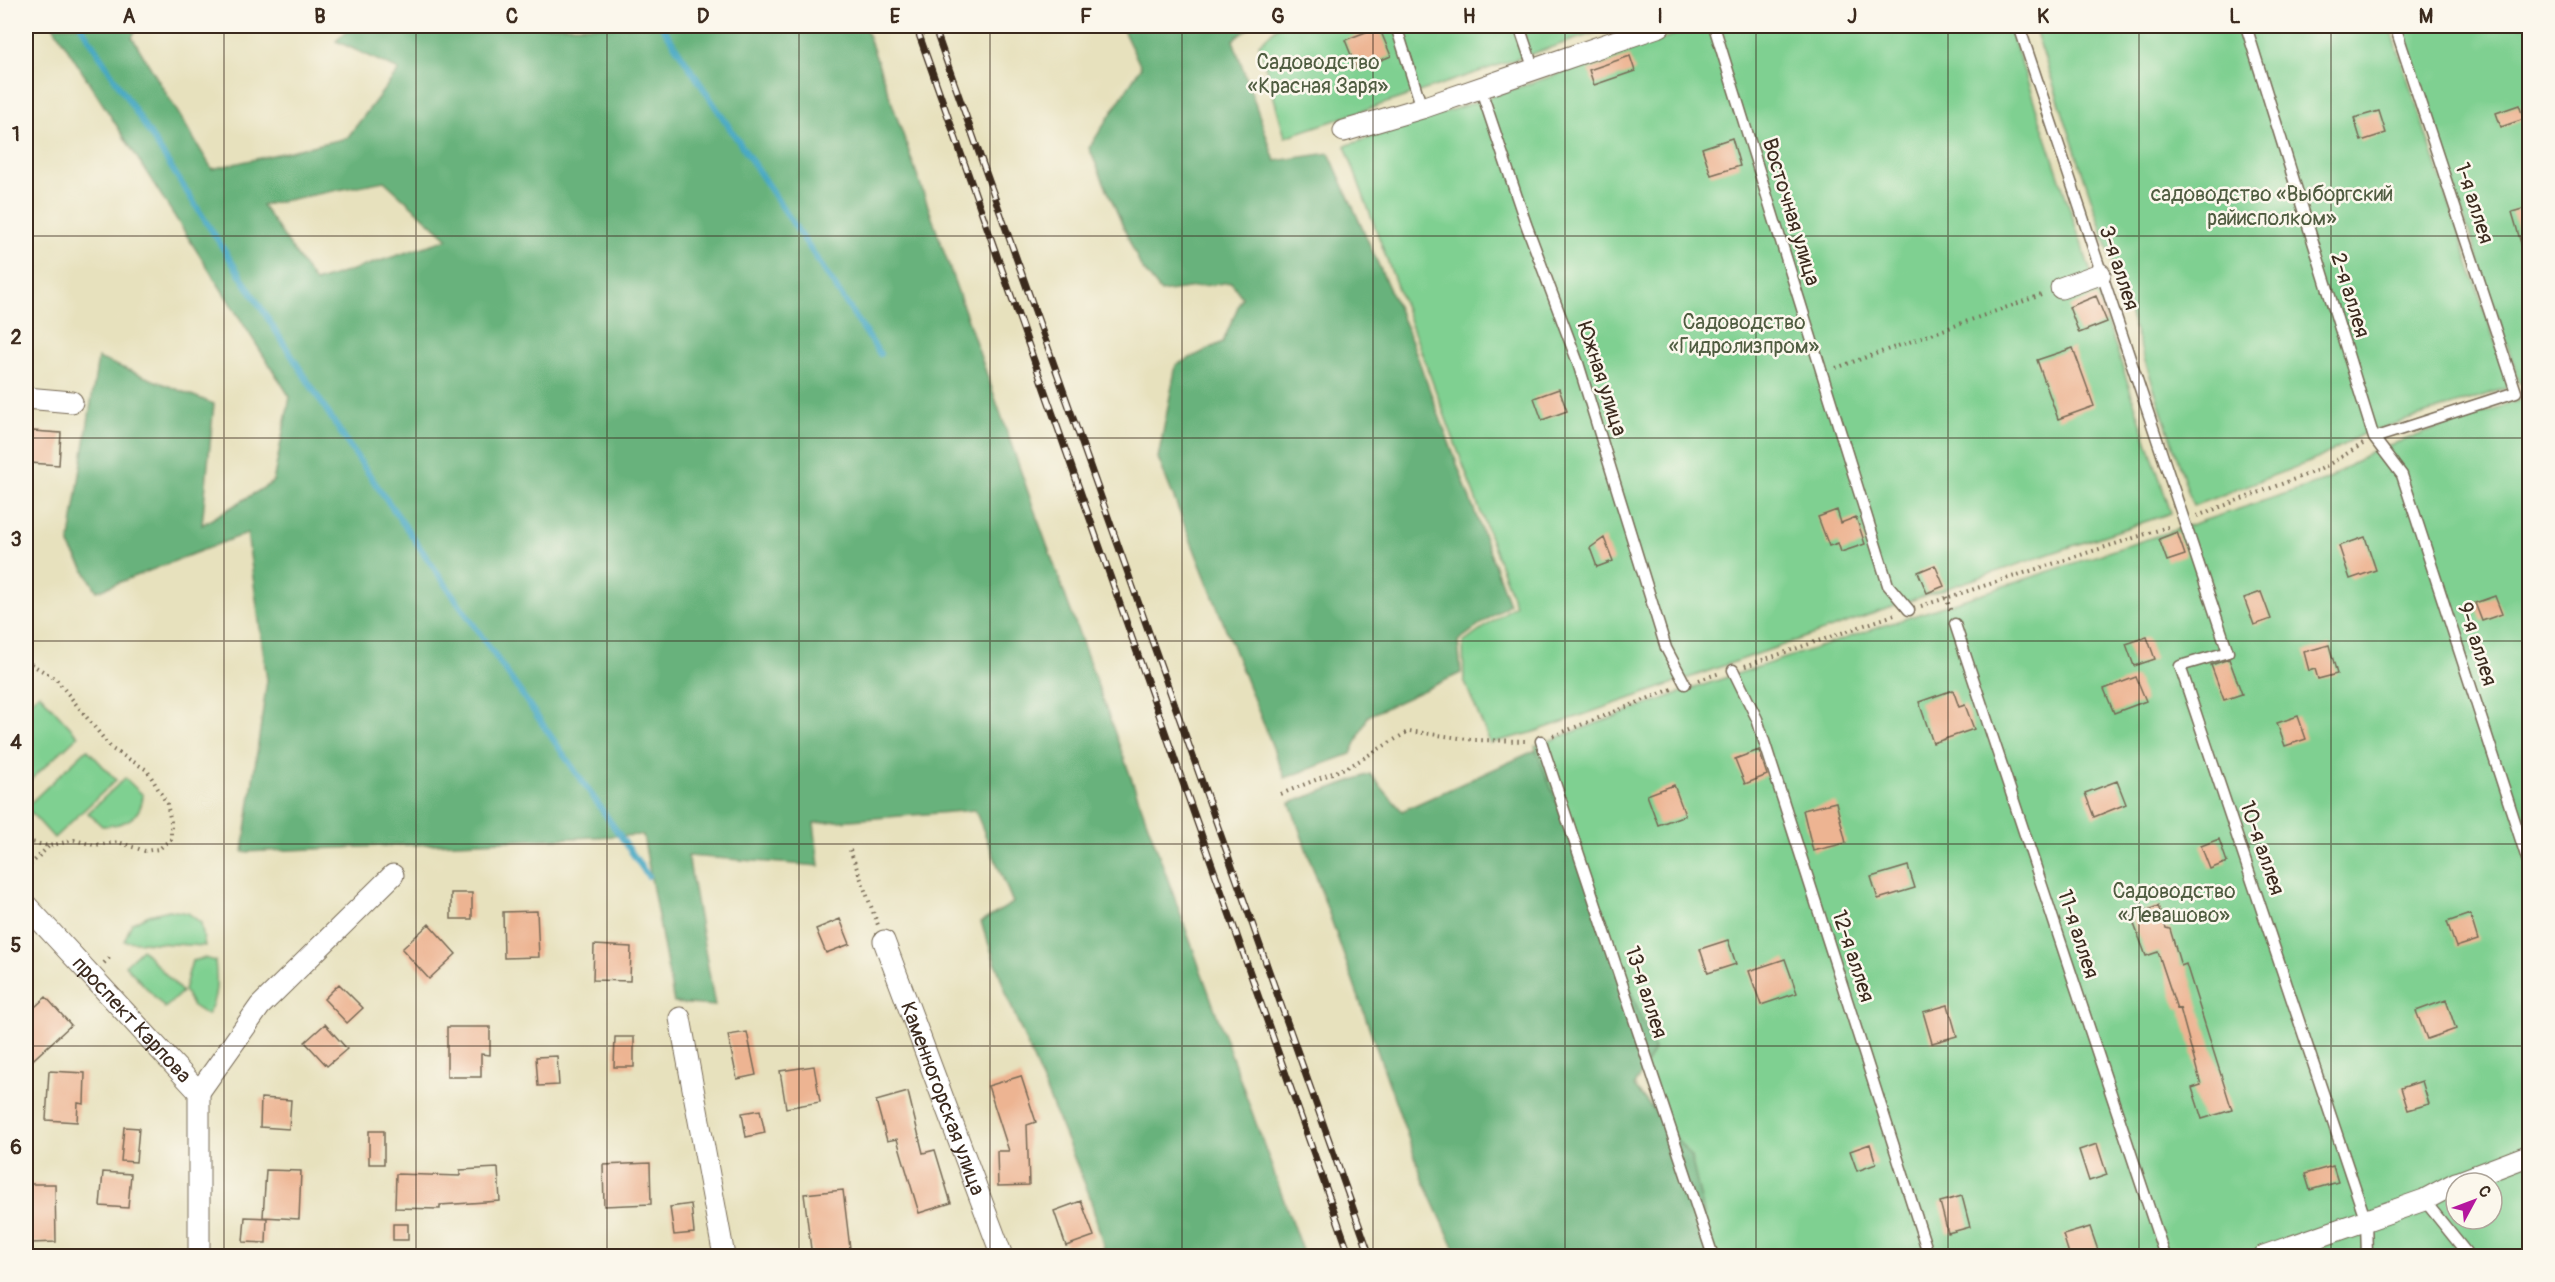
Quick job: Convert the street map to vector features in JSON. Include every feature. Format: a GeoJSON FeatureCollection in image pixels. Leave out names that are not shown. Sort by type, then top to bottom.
{"type":"FeatureCollection","features":[{"type":"Feature","properties":{"kind":"street"},"geometry":{"type":"LineString","coordinates":[[1344,130],[1422,108],[1650,27]]}},
{"type":"Feature","properties":{"kind":"street"},"geometry":{"type":"LineString","coordinates":[[2061,288],[2100,274]]}},
{"type":"Feature","properties":{"kind":"street"},"geometry":{"type":"LineString","coordinates":[[26,398],[72,402]]}},
{"type":"Feature","properties":{"kind":"street"},"geometry":{"type":"LineString","coordinates":[[199,1092],[260,1006],[393,875]]}},
{"type":"Feature","properties":{"kind":"street","name":"проспект Карпова"},"geometry":{"type":"LineString","coordinates":[[26,905],[199,1092],[199,1257]]}},
{"type":"Feature","properties":{"kind":"street","name":"Каменногорская улица"},"geometry":{"type":"LineString","coordinates":[[884,941],[1002,1257]]}},
{"type":"Feature","properties":{"kind":"street"},"geometry":{"type":"LineString","coordinates":[[680,1018],[724,1256],[719,1257]]}},
{"type":"Feature","properties":{"kind":"street"},"geometry":{"type":"LineString","coordinates":[[2487,1171],[2529,1155]]}},
{"type":"Feature","properties":{"kind":"street"},"geometry":{"type":"LineString","coordinates":[[2264,1257],[2424,1200],[2444,1189]]}},
{"type":"Feature","properties":{"kind":"lane"},"geometry":{"type":"LineString","coordinates":[[1396,26],[1422,108]]}},
{"type":"Feature","properties":{"kind":"lane"},"geometry":{"type":"LineString","coordinates":[[1520,26],[1534,70]]}},
{"type":"Feature","properties":{"kind":"lane","name":"Восточная улица"},"geometry":{"type":"LineString","coordinates":[[1714,26],[1887,585],[1909,610]]}},
{"type":"Feature","properties":{"kind":"lane","name":"3-я аллея"},"geometry":{"type":"LineString","coordinates":[[2019,26],[2183,522]]}},
{"type":"Feature","properties":{"kind":"lane","name":"2-я аллея"},"geometry":{"type":"LineString","coordinates":[[2246,26],[2374,438]]}},
{"type":"Feature","properties":{"kind":"lane","name":"1-я аллея"},"geometry":{"type":"LineString","coordinates":[[2374,438],[2516,392],[2395,26]]}},
{"type":"Feature","properties":{"kind":"lane","name":"Южная улица"},"geometry":{"type":"LineString","coordinates":[[1480,87],[1526,224],[1578,363],[1666,648],[1685,684]]}},
{"type":"Feature","properties":{"kind":"lane","name":"9-я аллея"},"geometry":{"type":"LineString","coordinates":[[2374,438],[2402,475],[2529,868]]}},
{"type":"Feature","properties":{"kind":"lane","name":"10-я аллея"},"geometry":{"type":"LineString","coordinates":[[2183,522],[2228,652],[2180,666],[2366,1221]]}},
{"type":"Feature","properties":{"kind":"lane","name":"11-я аллея"},"geometry":{"type":"LineString","coordinates":[[1955,624],[2164,1257]]}},
{"type":"Feature","properties":{"kind":"lane","name":"12-я аллея"},"geometry":{"type":"LineString","coordinates":[[1733,670],[1756,719],[1929,1257]]}},
{"type":"Feature","properties":{"kind":"lane","name":"13-я аллея"},"geometry":{"type":"LineString","coordinates":[[1541,741],[1713,1257]]}},
{"type":"Feature","properties":{"kind":"lane"},"geometry":{"type":"LineString","coordinates":[[2424,1200],[2469,1257]]}},
{"type":"Feature","properties":{"kind":"lane"},"geometry":{"type":"LineString","coordinates":[[2366,1221],[2367,1257]]}},
{"type":"Feature","properties":{"kind":"path"},"geometry":{"type":"LineString","coordinates":[[1820,373],[2061,288]]}},
{"type":"Feature","properties":{"kind":"path"},"geometry":{"type":"LineString","coordinates":[[1281,794],[1352,765],[1409,730],[1474,740],[1541,741],[1685,684],[2183,522],[2321,469],[2374,438]]}},
{"type":"Feature","properties":{"kind":"path"},"geometry":{"type":"LineString","coordinates":[[26,661],[56,678],[112,749],[147,770],[167,804],[171,822],[171,839],[159,849],[145,851],[118,842],[94,844],[74,840],[49,846],[26,841]]}},
{"type":"Feature","properties":{"kind":"path"},"geometry":{"type":"LineString","coordinates":[[26,869],[49,846]]}},
{"type":"Feature","properties":{"kind":"path"},"geometry":{"type":"LineString","coordinates":[[850,850],[884,941]]}},
{"type":"Feature","properties":{"kind":"path"},"geometry":{"type":"LineString","coordinates":[[105,962],[112,955]]}},
{"type":"Feature","properties":{"kind":"green space"},"geometry":{"type":"Polygon","coordinates":[[[53,26],[138,26],[132,37],[212,169],[347,138],[399,70],[336,41],[352,26],[865,26],[1035,512],[1304,1256],[1106,1256],[1089,1194],[1009,1001],[981,922],[1013,903],[975,810],[814,823],[819,866],[688,856],[715,1006],[674,1003],[643,835],[243,852],[267,680],[247,533],[97,591],[69,545],[98,358],[214,404],[202,525],[273,482],[290,397],[53,26]],[[384,181],[262,205],[315,282],[448,239],[384,181]]]}},
{"type":"Feature","properties":{"kind":"green space"},"geometry":{"type":"Polygon","coordinates":[[[1121,26],[1252,26],[1233,40],[1275,161],[1329,153],[1407,329],[1509,604],[1458,641],[1461,673],[1368,716],[1351,754],[1285,778],[1158,458],[1176,365],[1223,342],[1242,297],[1231,282],[1161,292],[1141,267],[1089,148],[1141,67],[1121,26]]]}},
{"type":"Feature","properties":{"kind":"green space","name":"Садоводство «Красная Заря»"},"geometry":{"type":"Polygon","coordinates":[[[1278,26],[1615,26],[1285,137],[1259,44],[1278,26]]]}},
{"type":"Feature","properties":{"kind":"green space","name":"Садоводство «Гидролизпром»"},"geometry":{"type":"Polygon","coordinates":[[[1700,26],[2009,26],[2171,513],[1909,601],[1531,733],[1490,743],[1464,680],[1463,643],[1515,605],[1345,146],[1700,26]]]}},
{"type":"Feature","properties":{"kind":"green space","name":"садоводство «Выборгский райисполком»"},"geometry":{"type":"Polygon","coordinates":[[[2034,26],[2390,26],[2510,387],[2363,434],[2317,459],[2193,506],[2034,26]]]}},
{"type":"Feature","properties":{"kind":"green space"},"geometry":{"type":"Polygon","coordinates":[[[2400,26],[2529,26],[2530,380],[2520,384],[2400,26]]]}},
{"type":"Feature","properties":{"kind":"green space","name":"Садоводство «Левашово»"},"geometry":{"type":"Polygon","coordinates":[[[2529,397],[2529,1256],[1701,1256],[1535,746],[1679,693],[2327,480],[2372,451],[2529,397]]]}},
{"type":"Feature","properties":{"kind":"green space"},"geometry":{"type":"Polygon","coordinates":[[[39,693],[78,736],[26,784],[26,705],[39,693]]]}},
{"type":"Feature","properties":{"kind":"green space"},"geometry":{"type":"Polygon","coordinates":[[[87,749],[116,780],[54,838],[26,807],[87,749]]]}},
{"type":"Feature","properties":{"kind":"green space"},"geometry":{"type":"Polygon","coordinates":[[[1536,750],[1654,1050],[1634,1086],[1691,1157],[1714,1256],[1458,1256],[1422,1177],[1290,803],[1370,774],[1402,811],[1536,750]]]}},
{"type":"Feature","properties":{"kind":"green space"},"geometry":{"type":"Polygon","coordinates":[[[125,778],[143,795],[139,810],[124,822],[102,826],[88,813],[125,778]]]}},
{"type":"Feature","properties":{"kind":"green space"},"geometry":{"type":"Polygon","coordinates":[[[169,910],[188,913],[201,923],[205,946],[124,941],[132,923],[149,915],[169,910]]]}},
{"type":"Feature","properties":{"kind":"green space"},"geometry":{"type":"Polygon","coordinates":[[[142,949],[182,992],[165,1008],[125,965],[142,949]]]}},
{"type":"Feature","properties":{"kind":"green space"},"geometry":{"type":"Polygon","coordinates":[[[205,958],[215,961],[216,975],[215,995],[207,1015],[192,1005],[184,990],[192,961],[205,958]]]}},
{"type":"Feature","properties":{"kind":"building"},"geometry":{"type":"Polygon","coordinates":[[[1379,27],[1391,56],[1357,70],[1345,40],[1379,27]]]}},
{"type":"Feature","properties":{"kind":"building"},"geometry":{"type":"Polygon","coordinates":[[[1630,56],[1635,71],[1594,85],[1589,70],[1630,56]]]}},
{"type":"Feature","properties":{"kind":"building"},"geometry":{"type":"Polygon","coordinates":[[[2519,105],[2524,119],[2501,127],[2496,113],[2519,105]]]}},
{"type":"Feature","properties":{"kind":"building"},"geometry":{"type":"Polygon","coordinates":[[[2379,111],[2386,133],[2361,141],[2354,118],[2379,111]]]}},
{"type":"Feature","properties":{"kind":"building"},"geometry":{"type":"Polygon","coordinates":[[[1732,138],[1740,166],[1711,175],[1702,148],[1732,138]]]}},
{"type":"Feature","properties":{"kind":"building"},"geometry":{"type":"Polygon","coordinates":[[[2529,207],[2529,256],[2525,257],[2512,212],[2529,207]]]}},
{"type":"Feature","properties":{"kind":"building"},"geometry":{"type":"Polygon","coordinates":[[[2096,296],[2107,322],[2079,333],[2069,307],[2096,296]]]}},
{"type":"Feature","properties":{"kind":"building"},"geometry":{"type":"Polygon","coordinates":[[[2073,348],[2094,406],[2058,419],[2037,360],[2073,348]]]}},
{"type":"Feature","properties":{"kind":"building"},"geometry":{"type":"Polygon","coordinates":[[[1559,389],[1567,411],[1542,420],[1534,398],[1559,389]]]}},
{"type":"Feature","properties":{"kind":"building"},"geometry":{"type":"Polygon","coordinates":[[[33,431],[61,433],[59,465],[30,463],[33,431]]]}},
{"type":"Feature","properties":{"kind":"building"},"geometry":{"type":"Polygon","coordinates":[[[1837,510],[1841,523],[1856,517],[1865,544],[1841,552],[1838,543],[1829,546],[1818,517],[1837,510]]]}},
{"type":"Feature","properties":{"kind":"building"},"geometry":{"type":"Polygon","coordinates":[[[2177,532],[2185,555],[2167,561],[2159,539],[2177,532]]]}},
{"type":"Feature","properties":{"kind":"building"},"geometry":{"type":"Polygon","coordinates":[[[2365,537],[2376,570],[2350,579],[2339,546],[2365,537]]]}},
{"type":"Feature","properties":{"kind":"building"},"geometry":{"type":"Polygon","coordinates":[[[1604,538],[1613,561],[1597,567],[1590,548],[1604,538]]]}},
{"type":"Feature","properties":{"kind":"building"},"geometry":{"type":"Polygon","coordinates":[[[1935,565],[1944,586],[1927,593],[1918,572],[1935,565]]]}},
{"type":"Feature","properties":{"kind":"building"},"geometry":{"type":"Polygon","coordinates":[[[2261,592],[2271,619],[2254,625],[2244,598],[2261,592]]]}},
{"type":"Feature","properties":{"kind":"building"},"geometry":{"type":"Polygon","coordinates":[[[2495,596],[2502,614],[2482,621],[2475,603],[2495,596]]]}},
{"type":"Feature","properties":{"kind":"building"},"geometry":{"type":"Polygon","coordinates":[[[2147,637],[2155,659],[2134,666],[2126,644],[2147,637]]]}},
{"type":"Feature","properties":{"kind":"building"},"geometry":{"type":"Polygon","coordinates":[[[2329,645],[2337,674],[2318,679],[2315,669],[2309,671],[2304,652],[2329,645]]]}},
{"type":"Feature","properties":{"kind":"building"},"geometry":{"type":"Polygon","coordinates":[[[2229,659],[2242,694],[2224,700],[2211,665],[2229,659]]]}},
{"type":"Feature","properties":{"kind":"building"},"geometry":{"type":"Polygon","coordinates":[[[2136,677],[2146,701],[2114,713],[2104,689],[2136,677]]]}},
{"type":"Feature","properties":{"kind":"building"},"geometry":{"type":"Polygon","coordinates":[[[1953,690],[1959,707],[1965,705],[1974,729],[1933,743],[1919,702],[1953,690]]]}},
{"type":"Feature","properties":{"kind":"building"},"geometry":{"type":"Polygon","coordinates":[[[2298,716],[2306,739],[2285,746],[2277,723],[2298,716]]]}},
{"type":"Feature","properties":{"kind":"building"},"geometry":{"type":"Polygon","coordinates":[[[1759,750],[1767,775],[1745,784],[1735,759],[1759,750]]]}},
{"type":"Feature","properties":{"kind":"building"},"geometry":{"type":"Polygon","coordinates":[[[2117,781],[2126,804],[2094,817],[2085,793],[2117,781]]]}},
{"type":"Feature","properties":{"kind":"building"},"geometry":{"type":"Polygon","coordinates":[[[1674,785],[1685,815],[1658,825],[1647,795],[1674,785]]]}},
{"type":"Feature","properties":{"kind":"building"},"geometry":{"type":"Polygon","coordinates":[[[1836,802],[1846,843],[1813,851],[1803,810],[1836,802]]]}},
{"type":"Feature","properties":{"kind":"building"},"geometry":{"type":"Polygon","coordinates":[[[2219,839],[2227,862],[2210,869],[2201,846],[2219,839]]]}},
{"type":"Feature","properties":{"kind":"building"},"geometry":{"type":"Polygon","coordinates":[[[1908,866],[1915,888],[1878,899],[1871,877],[1908,866]]]}},
{"type":"Feature","properties":{"kind":"building"},"geometry":{"type":"Polygon","coordinates":[[[451,893],[472,893],[472,919],[451,919],[451,893]]]}},
{"type":"Feature","properties":{"kind":"building"},"geometry":{"type":"Polygon","coordinates":[[[2158,906],[2166,928],[2170,929],[2181,966],[2186,964],[2232,1110],[2202,1119],[2192,1088],[2201,1085],[2180,1008],[2177,1009],[2158,952],[2146,956],[2131,916],[2158,906]]]}},
{"type":"Feature","properties":{"kind":"building"},"geometry":{"type":"Polygon","coordinates":[[[537,911],[539,957],[504,958],[503,912],[537,911]]]}},
{"type":"Feature","properties":{"kind":"building"},"geometry":{"type":"Polygon","coordinates":[[[2470,914],[2478,940],[2456,947],[2447,922],[2470,914]]]}},
{"type":"Feature","properties":{"kind":"building"},"geometry":{"type":"Polygon","coordinates":[[[840,919],[850,944],[826,953],[816,929],[840,919]]]}},
{"type":"Feature","properties":{"kind":"building"},"geometry":{"type":"Polygon","coordinates":[[[429,924],[456,954],[429,979],[402,949],[429,924]]]}},
{"type":"Feature","properties":{"kind":"building"},"geometry":{"type":"Polygon","coordinates":[[[1728,940],[1736,964],[1708,973],[1700,949],[1728,940]]]}},
{"type":"Feature","properties":{"kind":"building"},"geometry":{"type":"Polygon","coordinates":[[[594,945],[631,947],[630,981],[593,980],[594,945]]]}},
{"type":"Feature","properties":{"kind":"building"},"geometry":{"type":"Polygon","coordinates":[[[1785,959],[1797,993],[1761,1005],[1749,971],[1785,959]]]}},
{"type":"Feature","properties":{"kind":"building"},"geometry":{"type":"Polygon","coordinates":[[[339,984],[363,1008],[347,1023],[324,999],[339,984]]]}},
{"type":"Feature","properties":{"kind":"building"},"geometry":{"type":"Polygon","coordinates":[[[46,997],[71,1025],[26,1066],[26,1015],[46,997]]]}},
{"type":"Feature","properties":{"kind":"building"},"geometry":{"type":"Polygon","coordinates":[[[2446,1000],[2456,1029],[2427,1039],[2416,1011],[2446,1000]]]}},
{"type":"Feature","properties":{"kind":"building"},"geometry":{"type":"Polygon","coordinates":[[[1948,1005],[1957,1036],[1932,1043],[1923,1012],[1948,1005]]]}},
{"type":"Feature","properties":{"kind":"building"},"geometry":{"type":"Polygon","coordinates":[[[325,1024],[347,1049],[327,1066],[305,1042],[325,1024]]]}},
{"type":"Feature","properties":{"kind":"building"},"geometry":{"type":"Polygon","coordinates":[[[447,1027],[490,1027],[490,1055],[481,1054],[481,1077],[447,1077],[447,1027]]]}},
{"type":"Feature","properties":{"kind":"building"},"geometry":{"type":"Polygon","coordinates":[[[747,1032],[756,1075],[737,1079],[728,1035],[747,1032]]]}},
{"type":"Feature","properties":{"kind":"building"},"geometry":{"type":"Polygon","coordinates":[[[615,1037],[634,1037],[634,1067],[614,1067],[615,1037]]]}},
{"type":"Feature","properties":{"kind":"building"},"geometry":{"type":"Polygon","coordinates":[[[557,1056],[559,1085],[538,1086],[536,1057],[557,1056]]]}},
{"type":"Feature","properties":{"kind":"building"},"geometry":{"type":"Polygon","coordinates":[[[814,1066],[820,1102],[786,1108],[780,1071],[814,1066]]]}},
{"type":"Feature","properties":{"kind":"building"},"geometry":{"type":"Polygon","coordinates":[[[49,1071],[85,1073],[84,1104],[78,1103],[77,1122],[46,1120],[49,1071]]]}},
{"type":"Feature","properties":{"kind":"building"},"geometry":{"type":"Polygon","coordinates":[[[1021,1076],[1036,1122],[1027,1125],[1029,1185],[998,1186],[997,1151],[1009,1151],[988,1086],[1021,1076]]]}},
{"type":"Feature","properties":{"kind":"building"},"geometry":{"type":"Polygon","coordinates":[[[2422,1081],[2429,1104],[2408,1110],[2401,1088],[2422,1081]]]}},
{"type":"Feature","properties":{"kind":"building"},"geometry":{"type":"Polygon","coordinates":[[[908,1092],[923,1153],[935,1150],[951,1203],[919,1213],[897,1139],[887,1141],[876,1101],[908,1092]]]}},
{"type":"Feature","properties":{"kind":"building"},"geometry":{"type":"Polygon","coordinates":[[[261,1098],[291,1100],[289,1129],[260,1127],[261,1098]]]}},
{"type":"Feature","properties":{"kind":"building"},"geometry":{"type":"Polygon","coordinates":[[[760,1110],[765,1133],[746,1137],[742,1113],[760,1110]]]}},
{"type":"Feature","properties":{"kind":"building"},"geometry":{"type":"Polygon","coordinates":[[[124,1127],[139,1128],[136,1162],[121,1161],[124,1127]]]}},
{"type":"Feature","properties":{"kind":"building"},"geometry":{"type":"Polygon","coordinates":[[[369,1131],[384,1131],[384,1164],[369,1164],[369,1131]]]}},
{"type":"Feature","properties":{"kind":"building"},"geometry":{"type":"Polygon","coordinates":[[[1870,1144],[1876,1164],[1857,1171],[1850,1151],[1870,1144]]]}},
{"type":"Feature","properties":{"kind":"building"},"geometry":{"type":"Polygon","coordinates":[[[2097,1144],[2107,1175],[2089,1181],[2079,1150],[2097,1144]]]}},
{"type":"Feature","properties":{"kind":"building"},"geometry":{"type":"Polygon","coordinates":[[[650,1163],[651,1204],[604,1206],[603,1165],[650,1163]]]}},
{"type":"Feature","properties":{"kind":"building"},"geometry":{"type":"Polygon","coordinates":[[[2333,1166],[2338,1182],[2310,1190],[2305,1174],[2333,1166]]]}},
{"type":"Feature","properties":{"kind":"building"},"geometry":{"type":"Polygon","coordinates":[[[498,1168],[500,1201],[440,1205],[440,1209],[395,1208],[396,1174],[460,1176],[460,1170],[498,1168]]]}},
{"type":"Feature","properties":{"kind":"building"},"geometry":{"type":"Polygon","coordinates":[[[266,1170],[301,1171],[299,1219],[263,1217],[266,1170]]]}},
{"type":"Feature","properties":{"kind":"building"},"geometry":{"type":"Polygon","coordinates":[[[103,1172],[131,1174],[128,1208],[100,1206],[103,1172]]]}},
{"type":"Feature","properties":{"kind":"building"},"geometry":{"type":"Polygon","coordinates":[[[30,1184],[55,1184],[56,1242],[31,1243],[30,1184]]]}},
{"type":"Feature","properties":{"kind":"building"},"geometry":{"type":"Polygon","coordinates":[[[843,1190],[851,1257],[812,1257],[804,1194],[843,1190]]]}},
{"type":"Feature","properties":{"kind":"building"},"geometry":{"type":"Polygon","coordinates":[[[1962,1196],[1970,1227],[1948,1233],[1940,1202],[1962,1196]]]}},
{"type":"Feature","properties":{"kind":"building"},"geometry":{"type":"Polygon","coordinates":[[[1081,1201],[1094,1236],[1066,1246],[1054,1211],[1081,1201]]]}},
{"type":"Feature","properties":{"kind":"building"},"geometry":{"type":"Polygon","coordinates":[[[691,1204],[694,1233],[674,1235],[670,1207],[691,1204]]]}},
{"type":"Feature","properties":{"kind":"building"},"geometry":{"type":"Polygon","coordinates":[[[245,1217],[267,1218],[266,1243],[243,1242],[245,1217]]]}},
{"type":"Feature","properties":{"kind":"building"},"geometry":{"type":"Polygon","coordinates":[[[393,1224],[408,1224],[408,1240],[393,1240],[393,1224]]]}},
{"type":"Feature","properties":{"kind":"building"},"geometry":{"type":"Polygon","coordinates":[[[2090,1227],[2099,1253],[2089,1257],[2070,1257],[2063,1235],[2090,1227]]]}},
{"type":"Feature","properties":{"kind":"waterway"},"geometry":{"type":"LineString","coordinates":[[81,26],[348,444],[648,876]]}},
{"type":"Feature","properties":{"kind":"waterway"},"geometry":{"type":"LineString","coordinates":[[662,26],[880,354]]}},
{"type":"Feature","properties":{"kind":"railway"},"geometry":{"type":"LineString","coordinates":[[916,26],[1350,1256]]}},
{"type":"Feature","properties":{"kind":"railway"},"geometry":{"type":"LineString","coordinates":[[934,26],[1370,1256]]}}]}
